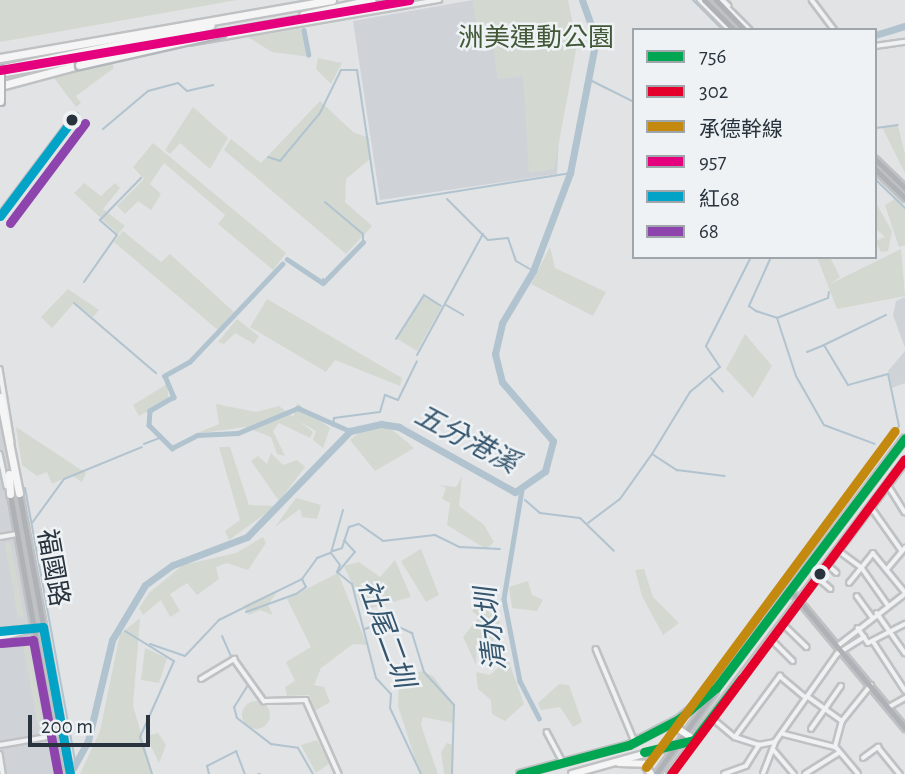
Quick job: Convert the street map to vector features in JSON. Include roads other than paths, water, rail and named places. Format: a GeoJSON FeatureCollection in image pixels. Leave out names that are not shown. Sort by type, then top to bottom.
{"type":"FeatureCollection","features":[{"type":"Feature","properties":{"kind":"highway"},"geometry":{"type":"LineString","coordinates":[[0,58],[332,0]]}},
{"type":"Feature","properties":{"kind":"highway"},"geometry":{"type":"LineString","coordinates":[[294,8],[371,0]]}},
{"type":"Feature","properties":{"kind":"highway"},"geometry":{"type":"LineString","coordinates":[[0,71],[409,0]]}},
{"type":"Feature","properties":{"kind":"highway"},"geometry":{"type":"LineString","coordinates":[[279,23],[353,3]]}},
{"type":"Feature","properties":{"kind":"highway"},"geometry":{"type":"LineString","coordinates":[[0,71],[222,21]]}},
{"type":"Feature","properties":{"kind":"highway"},"geometry":{"type":"LineString","coordinates":[[0,86],[221,33]]}},
{"type":"Feature","properties":{"kind":"highway"},"geometry":{"type":"LineString","coordinates":[[0,71],[0,101]]}},
{"type":"Feature","properties":{"kind":"highway"},"geometry":{"type":"LineString","coordinates":[[0,398],[19,492]]}},
{"type":"Feature","properties":{"kind":"highway"},"geometry":{"type":"LineString","coordinates":[[0,422],[10,494]]}},
{"type":"Feature","properties":{"kind":"main road"},"geometry":{"type":"LineString","coordinates":[[520,774],[564,764],[635,742],[671,724],[716,688],[904,443]]}},
{"type":"Feature","properties":{"kind":"main road"},"geometry":{"type":"LineString","coordinates":[[572,774],[617,763],[656,747],[694,740],[801,600],[825,562],[905,461]]}},
{"type":"Feature","properties":{"kind":"main road"},"geometry":{"type":"LineString","coordinates":[[671,724],[694,740]]}},
{"type":"Feature","properties":{"kind":"main road"},"geometry":{"type":"LineString","coordinates":[[617,763],[644,764],[654,774]]}},
{"type":"Feature","properties":{"kind":"street"},"geometry":{"type":"LineString","coordinates":[[0,71],[439,0]]}},
{"type":"Feature","properties":{"kind":"street"},"geometry":{"type":"LineString","coordinates":[[701,0],[728,28]]}},
{"type":"Feature","properties":{"kind":"street"},"geometry":{"type":"LineString","coordinates":[[720,0],[747,28]]}},
{"type":"Feature","properties":{"kind":"street"},"geometry":{"type":"LineString","coordinates":[[812,0],[833,28]]}},
{"type":"Feature","properties":{"kind":"street"},"geometry":{"type":"LineString","coordinates":[[877,46],[905,42]]}},
{"type":"Feature","properties":{"kind":"street"},"geometry":{"type":"LineString","coordinates":[[0,216],[75,116]]}},
{"type":"Feature","properties":{"kind":"street"},"geometry":{"type":"LineString","coordinates":[[877,161],[905,188]]}},
{"type":"Feature","properties":{"kind":"street"},"geometry":{"type":"LineString","coordinates":[[877,171],[905,198]]}},
{"type":"Feature","properties":{"kind":"street","name":"福國路"},"geometry":{"type":"LineString","coordinates":[[0,369],[19,492],[70,774]]}},
{"type":"Feature","properties":{"kind":"street","name":"福國路"},"geometry":{"type":"LineString","coordinates":[[0,454],[10,494],[60,774]]}},
{"type":"Feature","properties":{"kind":"street"},"geometry":{"type":"LineString","coordinates":[[888,485],[904,509]]}},
{"type":"Feature","properties":{"kind":"street"},"geometry":{"type":"LineString","coordinates":[[871,507],[904,550],[888,568]]}},
{"type":"Feature","properties":{"kind":"street"},"geometry":{"type":"LineString","coordinates":[[0,537],[17,534]]}},
{"type":"Feature","properties":{"kind":"street"},"geometry":{"type":"LineString","coordinates":[[837,550],[862,568],[888,605]]}},
{"type":"Feature","properties":{"kind":"street"},"geometry":{"type":"LineString","coordinates":[[711,717],[736,737],[759,746],[775,742],[784,734],[840,648],[858,628],[905,593],[888,568],[873,553],[849,583]]}},
{"type":"Feature","properties":{"kind":"street"},"geometry":{"type":"LineString","coordinates":[[825,562],[837,573]]}},
{"type":"Feature","properties":{"kind":"street"},"geometry":{"type":"LineString","coordinates":[[816,575],[831,589]]}},
{"type":"Feature","properties":{"kind":"street"},"geometry":{"type":"LineString","coordinates":[[790,590],[905,728]]}},
{"type":"Feature","properties":{"kind":"street"},"geometry":{"type":"LineString","coordinates":[[857,596],[872,617]]}},
{"type":"Feature","properties":{"kind":"street"},"geometry":{"type":"LineString","coordinates":[[877,613],[904,650]]}},
{"type":"Feature","properties":{"kind":"street"},"geometry":{"type":"LineString","coordinates":[[783,624],[807,647]]}},
{"type":"Feature","properties":{"kind":"street"},"geometry":{"type":"LineString","coordinates":[[873,641],[905,624]]}},
{"type":"Feature","properties":{"kind":"street"},"geometry":{"type":"LineString","coordinates":[[0,631],[43,626]]}},
{"type":"Feature","properties":{"kind":"street"},"geometry":{"type":"LineString","coordinates":[[0,638],[35,633],[43,626]]}},
{"type":"Feature","properties":{"kind":"street"},"geometry":{"type":"LineString","coordinates":[[858,628],[864,637],[873,641],[905,690]]}},
{"type":"Feature","properties":{"kind":"street"},"geometry":{"type":"LineString","coordinates":[[840,648],[864,637]]}},
{"type":"Feature","properties":{"kind":"street"},"geometry":{"type":"LineString","coordinates":[[771,639],[793,661]]}},
{"type":"Feature","properties":{"kind":"street"},"geometry":{"type":"LineString","coordinates":[[596,649],[635,742]]}},
{"type":"Feature","properties":{"kind":"street"},"geometry":{"type":"LineString","coordinates":[[201,678],[234,659],[264,701],[306,700],[339,774]]}},
{"type":"Feature","properties":{"kind":"street"},"geometry":{"type":"LineString","coordinates":[[736,737],[780,676],[842,721]]}},
{"type":"Feature","properties":{"kind":"street"},"geometry":{"type":"LineString","coordinates":[[835,747],[842,721],[871,685]]}},
{"type":"Feature","properties":{"kind":"street"},"geometry":{"type":"LineString","coordinates":[[811,729],[841,686]]}},
{"type":"Feature","properties":{"kind":"street"},"geometry":{"type":"LineString","coordinates":[[654,774],[681,741],[716,688]]}},
{"type":"Feature","properties":{"kind":"street"},"geometry":{"type":"LineString","coordinates":[[889,707],[905,698]]}},
{"type":"Feature","properties":{"kind":"street"},"geometry":{"type":"LineString","coordinates":[[547,732],[564,764]]}},
{"type":"Feature","properties":{"kind":"street"},"geometry":{"type":"LineString","coordinates":[[784,734],[835,747],[858,774]]}},
{"type":"Feature","properties":{"kind":"street"},"geometry":{"type":"LineString","coordinates":[[0,746],[54,736]]}},
{"type":"Feature","properties":{"kind":"street"},"geometry":{"type":"LineString","coordinates":[[669,774],[694,740]]}},
{"type":"Feature","properties":{"kind":"street"},"geometry":{"type":"LineString","coordinates":[[763,774],[775,742]]}},
{"type":"Feature","properties":{"kind":"street"},"geometry":{"type":"LineString","coordinates":[[724,774],[746,766],[759,746]]}},
{"type":"Feature","properties":{"kind":"street"},"geometry":{"type":"LineString","coordinates":[[863,758],[878,747],[900,774]]}},
{"type":"Feature","properties":{"kind":"street"},"geometry":{"type":"LineString","coordinates":[[773,749],[794,774]]}},
{"type":"Feature","properties":{"kind":"street"},"geometry":{"type":"LineString","coordinates":[[805,774],[839,753]]}},
{"type":"Feature","properties":{"kind":"street"},"geometry":{"type":"LineString","coordinates":[[0,754],[3,774]]}},
{"type":"Feature","properties":{"kind":"waterway","name":"五分港溪"},"geometry":{"type":"LineString","coordinates":[[73,768],[88,741],[112,640],[145,585],[173,565],[247,537],[350,431],[381,424],[399,427],[515,492],[545,471],[553,441],[502,382],[495,354],[502,323],[533,271],[570,173],[596,39],[582,0]]}},
{"type":"Feature","properties":{"kind":"waterway"},"geometry":{"type":"LineString","coordinates":[[693,0],[721,28]]}},
{"type":"Feature","properties":{"kind":"waterway"},"geometry":{"type":"LineString","coordinates":[[877,34],[905,26]]}},
{"type":"Feature","properties":{"kind":"waterway"},"geometry":{"type":"LineString","coordinates":[[304,30],[309,55]]}},
{"type":"Feature","properties":{"kind":"waterway"},"geometry":{"type":"LineString","coordinates":[[268,157],[280,161],[320,113],[341,70],[357,70],[377,204],[570,173]]}},
{"type":"Feature","properties":{"kind":"waterway"},"geometry":{"type":"LineString","coordinates":[[590,80],[632,101]]}},
{"type":"Feature","properties":{"kind":"waterway"},"geometry":{"type":"LineString","coordinates":[[103,129],[148,91],[178,83],[187,91],[213,85]]}},
{"type":"Feature","properties":{"kind":"waterway"},"geometry":{"type":"LineString","coordinates":[[877,128],[898,125]]}},
{"type":"Feature","properties":{"kind":"waterway"},"geometry":{"type":"LineString","coordinates":[[84,282],[117,235],[100,220],[141,178]]}},
{"type":"Feature","properties":{"kind":"waterway"},"geometry":{"type":"LineString","coordinates":[[877,181],[905,208]]}},
{"type":"Feature","properties":{"kind":"waterway"},"geometry":{"type":"LineString","coordinates":[[447,199],[488,240],[508,238],[516,261],[533,271]]}},
{"type":"Feature","properties":{"kind":"waterway"},"geometry":{"type":"LineString","coordinates":[[325,202],[363,234],[363,242]]}},
{"type":"Feature","properties":{"kind":"waterway"},"geometry":{"type":"LineString","coordinates":[[417,355],[483,234]]}},
{"type":"Feature","properties":{"kind":"waterway"},"geometry":{"type":"LineString","coordinates":[[287,259],[323,283],[363,242]]}},
{"type":"Feature","properties":{"kind":"waterway"},"geometry":{"type":"LineString","coordinates":[[652,454],[690,392],[720,367],[706,346],[750,259]]}},
{"type":"Feature","properties":{"kind":"waterway"},"geometry":{"type":"LineString","coordinates":[[770,259],[749,306],[756,311],[777,318],[828,298],[829,292]]}},
{"type":"Feature","properties":{"kind":"waterway"},"geometry":{"type":"LineString","coordinates":[[283,264],[190,362],[165,376],[174,397],[150,411],[149,425],[172,448],[197,435],[238,433],[298,408],[350,431]]}},
{"type":"Feature","properties":{"kind":"waterway"},"geometry":{"type":"LineString","coordinates":[[323,279],[325,283]]}},
{"type":"Feature","properties":{"kind":"waterway"},"geometry":{"type":"LineString","coordinates":[[396,339],[424,295],[441,306]]}},
{"type":"Feature","properties":{"kind":"waterway"},"geometry":{"type":"LineString","coordinates":[[74,303],[156,373]]}},
{"type":"Feature","properties":{"kind":"waterway"},"geometry":{"type":"LineString","coordinates":[[446,305],[463,315]]}},
{"type":"Feature","properties":{"kind":"waterway"},"geometry":{"type":"LineString","coordinates":[[868,467],[899,426],[888,374],[848,385],[824,345],[886,315]]}},
{"type":"Feature","properties":{"kind":"waterway"},"geometry":{"type":"LineString","coordinates":[[777,318],[796,376],[824,425],[875,444]]}},
{"type":"Feature","properties":{"kind":"waterway"},"geometry":{"type":"LineString","coordinates":[[807,352],[824,345]]}},
{"type":"Feature","properties":{"kind":"waterway"},"geometry":{"type":"LineString","coordinates":[[333,426],[334,418],[380,412],[385,395],[398,400],[417,361]]}},
{"type":"Feature","properties":{"kind":"waterway"},"geometry":{"type":"LineString","coordinates":[[711,378],[723,392]]}},
{"type":"Feature","properties":{"kind":"waterway"},"geometry":{"type":"LineString","coordinates":[[144,444],[160,438]]}},
{"type":"Feature","properties":{"kind":"waterway"},"geometry":{"type":"LineString","coordinates":[[32,523],[64,479],[142,447]]}},
{"type":"Feature","properties":{"kind":"waterway"},"geometry":{"type":"LineString","coordinates":[[588,523],[620,499],[652,454],[677,470],[725,476]]}},
{"type":"Feature","properties":{"kind":"waterway"},"geometry":{"type":"LineString","coordinates":[[25,488],[76,766]]}},
{"type":"Feature","properties":{"kind":"waterway","name":"清水圳"},"geometry":{"type":"LineString","coordinates":[[522,490],[504,599],[520,681],[539,718]]}},
{"type":"Feature","properties":{"kind":"waterway"},"geometry":{"type":"LineString","coordinates":[[525,500],[540,513],[580,518],[614,551]]}},
{"type":"Feature","properties":{"kind":"waterway","name":"社尾二圳"},"geometry":{"type":"LineString","coordinates":[[343,510],[331,553],[340,565],[337,572],[352,584],[376,678],[391,694],[390,708],[421,774]]}},
{"type":"Feature","properties":{"kind":"waterway"},"geometry":{"type":"LineString","coordinates":[[333,551],[342,548],[349,527],[359,524],[383,541],[435,535],[460,547],[500,549]]}},
{"type":"Feature","properties":{"kind":"waterway"},"geometry":{"type":"LineString","coordinates":[[338,572],[355,552],[344,540]]}},
{"type":"Feature","properties":{"kind":"waterway"},"geometry":{"type":"LineString","coordinates":[[150,644],[185,656],[219,620],[302,579],[317,558],[330,553]]}},
{"type":"Feature","properties":{"kind":"waterway"},"geometry":{"type":"LineString","coordinates":[[246,612],[296,594],[306,587],[302,579]]}},
{"type":"Feature","properties":{"kind":"waterway"},"geometry":{"type":"LineString","coordinates":[[365,629],[386,621],[412,633],[424,672],[454,705],[452,774]]}},
{"type":"Feature","properties":{"kind":"waterway"},"geometry":{"type":"LineString","coordinates":[[125,631],[174,661],[140,737],[152,774]]}},
{"type":"Feature","properties":{"kind":"waterway"},"geometry":{"type":"LineString","coordinates":[[222,636],[232,658]]}},
{"type":"Feature","properties":{"kind":"waterway"},"geometry":{"type":"LineString","coordinates":[[235,663],[248,685],[234,707],[237,718],[271,744],[298,748],[313,774]]}},
{"type":"Feature","properties":{"kind":"waterway"},"geometry":{"type":"LineString","coordinates":[[209,774],[207,766],[236,751],[245,774]]}},
{"type":"Feature","properties":{"kind":"park label","name":"洲美運動公園"},"geometry":{"type":"Point","coordinates":[536,39]}}]}
